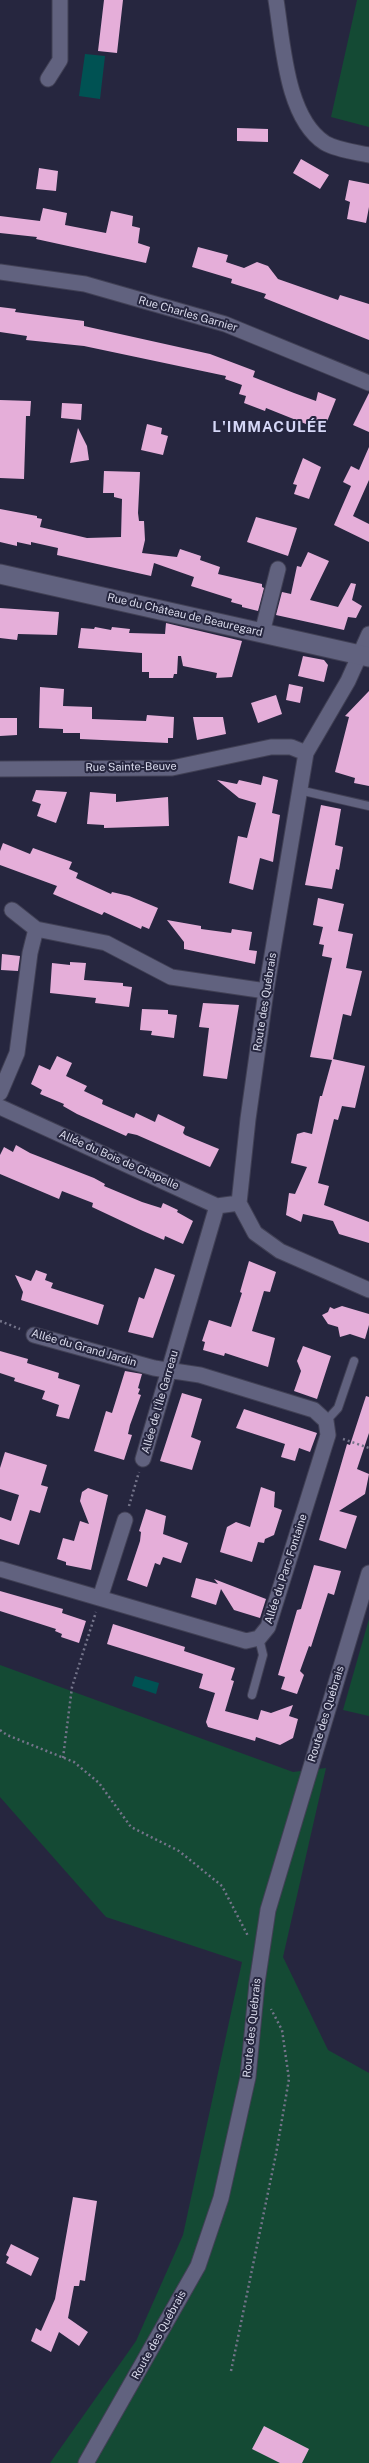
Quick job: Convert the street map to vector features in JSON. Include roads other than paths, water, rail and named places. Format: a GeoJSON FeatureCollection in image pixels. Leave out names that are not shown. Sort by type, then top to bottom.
{"type":"FeatureCollection","features":[{"type":"Feature","properties":{"kind":"street"},"geometry":{"type":"LineString","coordinates":[[48,79],[60,60],[60,0]]}},
{"type":"Feature","properties":{"kind":"street"},"geometry":{"type":"LineString","coordinates":[[276,0],[294,103],[305,125],[325,143],[349,151],[369,155]]}},
{"type":"Feature","properties":{"kind":"street","name":"Rue Charles Garnier"},"geometry":{"type":"LineString","coordinates":[[0,272],[85,284],[225,324],[369,383]]}},
{"type":"Feature","properties":{"kind":"street"},"geometry":{"type":"LineString","coordinates":[[262,633],[278,569]]}},
{"type":"Feature","properties":{"kind":"street","name":"Rue du Château de Beauregard"},"geometry":{"type":"LineString","coordinates":[[0,574],[365,656]]}},
{"type":"Feature","properties":{"kind":"street","name":"Route des Québrais"},"geometry":{"type":"LineString","coordinates":[[239,1203],[247,1126],[266,991],[306,753],[365,656],[369,634]]}},
{"type":"Feature","properties":{"kind":"street","name":"Rue Sainte-Beuve"},"geometry":{"type":"LineString","coordinates":[[0,769],[172,768],[271,747],[292,747],[306,753]]}},
{"type":"Feature","properties":{"kind":"street"},"geometry":{"type":"LineString","coordinates":[[12,910],[36,929],[106,943],[171,977],[266,991]]}},
{"type":"Feature","properties":{"kind":"street"},"geometry":{"type":"LineString","coordinates":[[0,1093],[17,1053],[30,952],[36,929]]}},
{"type":"Feature","properties":{"kind":"street","name":"Allée du Bois de Chapelle"},"geometry":{"type":"LineString","coordinates":[[0,1107],[217,1206]]}},
{"type":"Feature","properties":{"kind":"street"},"geometry":{"type":"LineString","coordinates":[[217,1206],[239,1203],[255,1233],[280,1251],[369,1290]]}},
{"type":"Feature","properties":{"kind":"street","name":"Allée de l'Île Garreau"},"geometry":{"type":"LineString","coordinates":[[144,1458],[217,1206]]}},
{"type":"Feature","properties":{"kind":"street","name":"Allée du Grand Jardin"},"geometry":{"type":"LineString","coordinates":[[34,1335],[154,1368],[170,1370]]}},
{"type":"Feature","properties":{"kind":"street"},"geometry":{"type":"LineString","coordinates":[[170,1370],[200,1375],[314,1410],[327,1428]]}},
{"type":"Feature","properties":{"kind":"street","name":"Allée du Parc Fontaine"},"geometry":{"type":"LineString","coordinates":[[259,1638],[268,1627],[327,1428]]}},
{"type":"Feature","properties":{"kind":"street"},"geometry":{"type":"LineString","coordinates":[[100,1598],[125,1520]]}},
{"type":"Feature","properties":{"kind":"street"},"geometry":{"type":"LineString","coordinates":[[0,1569],[246,1641],[259,1638]]}},
{"type":"Feature","properties":{"kind":"street","name":"Route des Québrais"},"geometry":{"type":"LineString","coordinates":[[86,2463],[198,2266],[221,2198],[248,2078],[257,1983],[268,1910],[369,1573]]}},
{"type":"Feature","properties":{"kind":"lane"},"geometry":{"type":"LineString","coordinates":[[299,790],[369,806]]}},
{"type":"Feature","properties":{"kind":"lane"},"geometry":{"type":"LineString","coordinates":[[327,1428],[338,1408],[354,1361]]}},
{"type":"Feature","properties":{"kind":"lane"},"geometry":{"type":"LineString","coordinates":[[252,1694],[263,1655],[259,1638]]}},
{"type":"Feature","properties":{"kind":"district","name":"L'IMMACULÉE"},"geometry":{"type":"Point","coordinates":[270,427]}}]}
